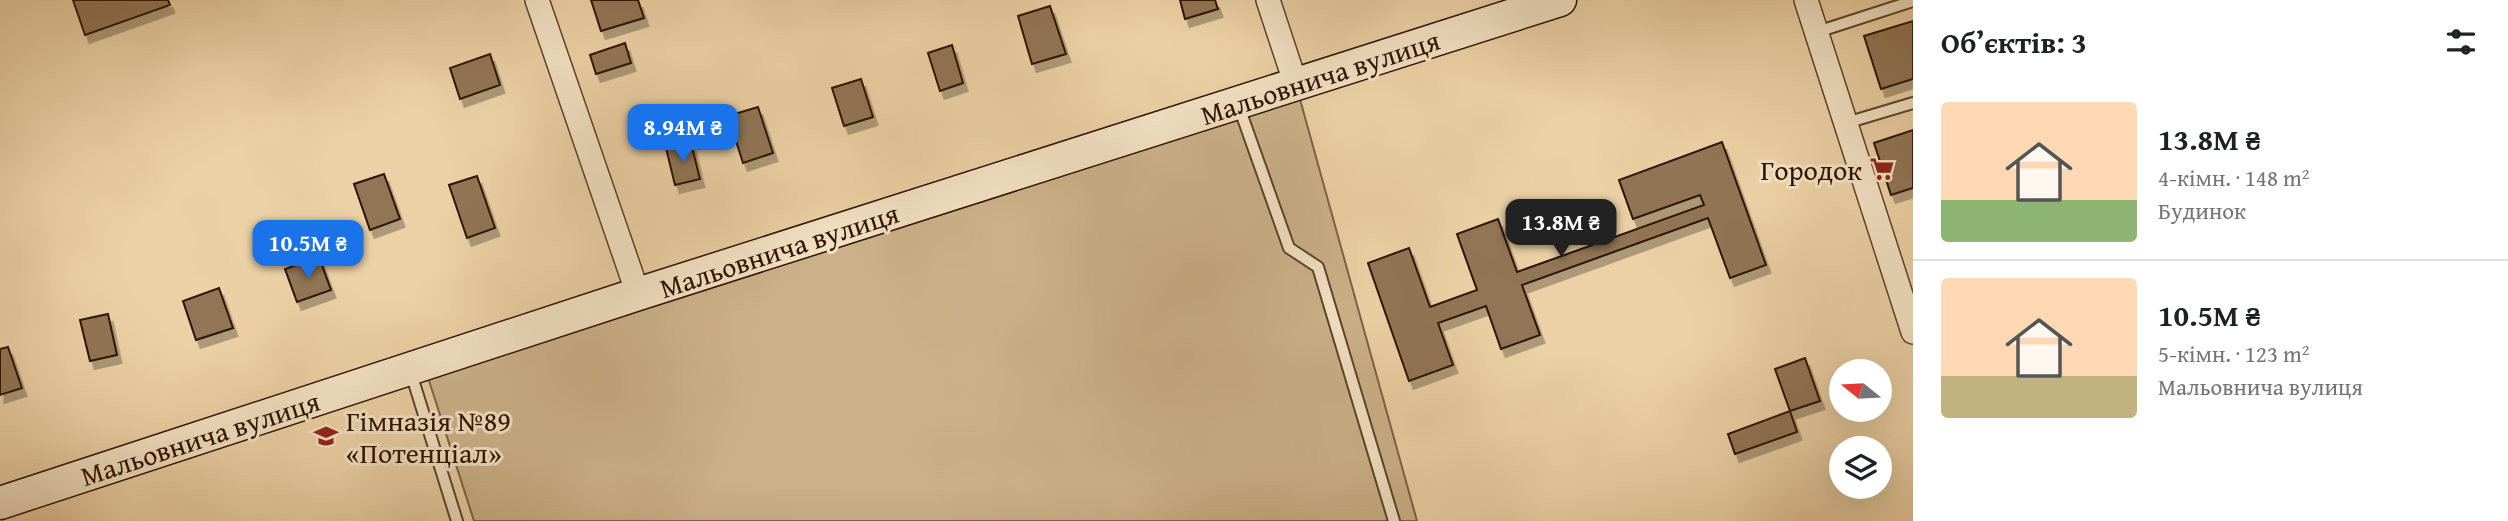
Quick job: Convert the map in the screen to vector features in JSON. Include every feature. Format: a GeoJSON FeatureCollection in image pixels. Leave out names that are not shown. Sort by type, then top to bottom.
{"type":"FeatureCollection","features":[{"type":"Feature","properties":{"kind":"street"},"geometry":{"type":"LineString","coordinates":[[537,0],[638,294]]}},
{"type":"Feature","properties":{"kind":"street"},"geometry":{"type":"LineString","coordinates":[[1268,0],[1296,85]]}},
{"type":"Feature","properties":{"kind":"street","name":"Мальовнича вулиця"},"geometry":{"type":"LineString","coordinates":[[0,503],[638,294],[1560,0]]}},
{"type":"Feature","properties":{"kind":"street"},"geometry":{"type":"LineString","coordinates":[[1806,0],[1913,332]]}},
{"type":"Feature","properties":{"kind":"lane"},"geometry":{"type":"LineString","coordinates":[[1816,32],[1913,1]]}},
{"type":"Feature","properties":{"kind":"lane"},"geometry":{"type":"LineString","coordinates":[[1846,123],[1913,103]]}},
{"type":"Feature","properties":{"kind":"lane"},"geometry":{"type":"LineString","coordinates":[[1238,104],[1289,248],[1318,267],[1395,521]]}},
{"type":"Feature","properties":{"kind":"lane"},"geometry":{"type":"LineString","coordinates":[[410,369],[457,521]]}},
{"type":"Feature","properties":{"kind":"shaded area"},"geometry":{"type":"Polygon","coordinates":[[[1296,85],[1417,521],[474,521],[424,365],[1296,85]]]}},
{"type":"Feature","properties":{"kind":"building"},"geometry":{"type":"Polygon","coordinates":[[[73,0],[168,0],[170,5],[85,35],[73,0]]]}},
{"type":"Feature","properties":{"kind":"building"},"geometry":{"type":"Polygon","coordinates":[[[591,0],[638,0],[644,18],[601,31],[591,0]]]}},
{"type":"Feature","properties":{"kind":"building"},"geometry":{"type":"Polygon","coordinates":[[[1180,0],[1215,0],[1218,9],[1185,19],[1180,0]]]}},
{"type":"Feature","properties":{"kind":"building"},"geometry":{"type":"Polygon","coordinates":[[[1050,6],[1066,54],[1032,64],[1018,16],[1050,6]]]}},
{"type":"Feature","properties":{"kind":"building"},"geometry":{"type":"Polygon","coordinates":[[[1913,21],[1913,79],[1881,89],[1864,36],[1913,21]]]}},
{"type":"Feature","properties":{"kind":"building"},"geometry":{"type":"Polygon","coordinates":[[[625,43],[631,63],[596,74],[590,55],[625,43]]]}},
{"type":"Feature","properties":{"kind":"building"},"geometry":{"type":"Polygon","coordinates":[[[952,45],[963,83],[940,91],[928,53],[952,45]]]}},
{"type":"Feature","properties":{"kind":"building"},"geometry":{"type":"Polygon","coordinates":[[[490,54],[500,85],[460,99],[450,68],[490,54]]]}},
{"type":"Feature","properties":{"kind":"building"},"geometry":{"type":"Polygon","coordinates":[[[861,79],[873,117],[844,126],[832,88],[861,79]]]}},
{"type":"Feature","properties":{"kind":"building"},"geometry":{"type":"Polygon","coordinates":[[[758,107],[773,153],[743,163],[728,116],[758,107]]]}},
{"type":"Feature","properties":{"kind":"building"},"geometry":{"type":"Polygon","coordinates":[[[1913,130],[1913,188],[1891,195],[1874,143],[1913,130]]]}},
{"type":"Feature","properties":{"kind":"building"},"geometry":{"type":"Polygon","coordinates":[[[1722,142],[1766,265],[1730,278],[1708,218],[1522,285],[1540,335],[1501,349],[1486,306],[1438,323],[1453,365],[1409,381],[1368,263],[1409,248],[1430,307],[1477,290],[1457,234],[1498,219],[1517,272],[1704,205],[1700,195],[1633,219],[1619,180],[1722,142]]]}},
{"type":"Feature","properties":{"kind":"building"},"geometry":{"type":"Polygon","coordinates":[[[691,143],[700,179],[675,185],[666,148],[691,143]]]}},
{"type":"Feature","properties":{"kind":"building"},"geometry":{"type":"Polygon","coordinates":[[[384,174],[400,219],[370,230],[354,184],[384,174]]]}},
{"type":"Feature","properties":{"kind":"building"},"geometry":{"type":"Polygon","coordinates":[[[477,176],[495,228],[467,238],[449,185],[477,176]]]}},
{"type":"Feature","properties":{"kind":"building"},"geometry":{"type":"Polygon","coordinates":[[[319,257],[331,290],[297,302],[285,269],[319,257]]]}},
{"type":"Feature","properties":{"kind":"building"},"geometry":{"type":"Polygon","coordinates":[[[219,288],[233,328],[196,340],[183,301],[219,288]]]}},
{"type":"Feature","properties":{"kind":"building"},"geometry":{"type":"Polygon","coordinates":[[[108,314],[117,355],[90,361],[80,320],[108,314]]]}},
{"type":"Feature","properties":{"kind":"building"},"geometry":{"type":"Polygon","coordinates":[[[8,347],[22,388],[0,395],[0,349],[8,347]]]}},
{"type":"Feature","properties":{"kind":"building"},"geometry":{"type":"Polygon","coordinates":[[[1805,358],[1820,401],[1790,411],[1775,369],[1805,358]]]}},
{"type":"Feature","properties":{"kind":"building"},"geometry":{"type":"Polygon","coordinates":[[[1790,411],[1797,432],[1735,454],[1728,434],[1790,411]]]}},
{"type":"Feature","properties":{"kind":"place","name":"Городок"},"geometry":{"type":"Point","coordinates":[1882,169]}},
{"type":"Feature","properties":{"kind":"place","name":"Гімназія №89 «Потенціал»"},"geometry":{"type":"Point","coordinates":[326,436]}}]}
